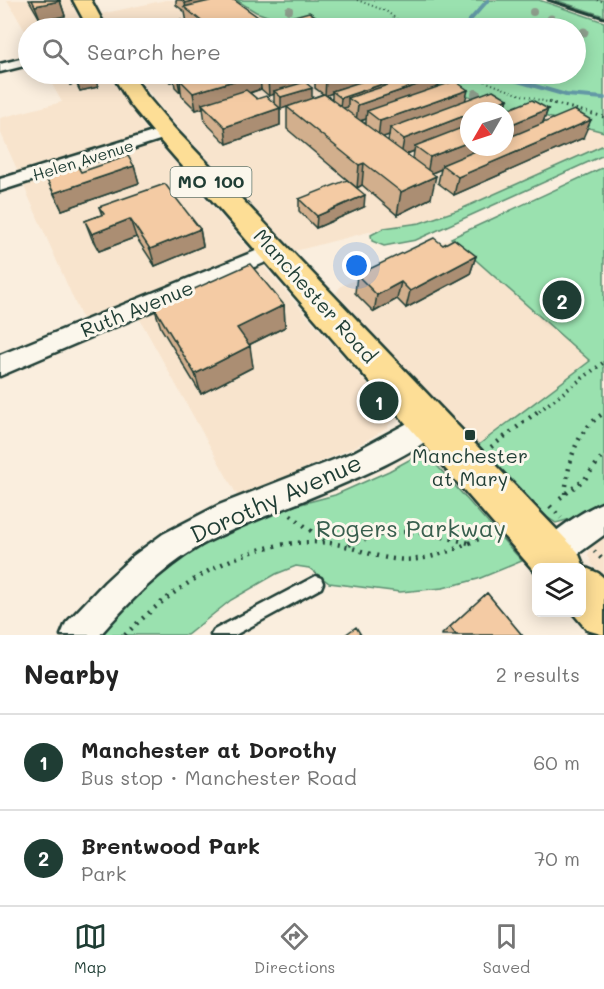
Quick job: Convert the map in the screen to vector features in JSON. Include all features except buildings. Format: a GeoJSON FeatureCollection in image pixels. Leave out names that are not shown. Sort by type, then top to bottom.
{"type":"FeatureCollection","features":[{"type":"Feature","properties":{"kind":"main road"},"geometry":{"type":"LineString","coordinates":[[82,0],[92,18]]}},
{"type":"Feature","properties":{"kind":"main road","name":"Manchester Road"},"geometry":{"type":"LineString","coordinates":[[128,84],[166,133],[556,561]]}},
{"type":"Feature","properties":{"kind":"main road"},"geometry":{"type":"LineString","coordinates":[[586,593],[604,613]]}},
{"type":"Feature","properties":{"kind":"street"},"geometry":{"type":"LineString","coordinates":[[0,68],[18,64]]}},
{"type":"Feature","properties":{"kind":"street","name":"Helen Avenue"},"geometry":{"type":"LineString","coordinates":[[0,185],[166,133]]}},
{"type":"Feature","properties":{"kind":"street","name":"Ruth Avenue"},"geometry":{"type":"LineString","coordinates":[[0,366],[273,251]]}},
{"type":"Feature","properties":{"kind":"street","name":"Dorothy Avenue"},"geometry":{"type":"LineString","coordinates":[[78,635],[115,594],[152,561],[187,536],[254,504],[355,465],[386,450],[429,423]]}},
{"type":"Feature","properties":{"kind":"street"},"geometry":{"type":"LineString","coordinates":[[556,561],[604,517]]}},
{"type":"Feature","properties":{"kind":"lane"},"geometry":{"type":"LineString","coordinates":[[219,635],[316,583]]}},
{"type":"Feature","properties":{"kind":"path"},"geometry":{"type":"LineString","coordinates":[[357,0],[386,11],[397,18]]}},
{"type":"Feature","properties":{"kind":"path"},"geometry":{"type":"LineString","coordinates":[[597,0],[604,2]]}},
{"type":"Feature","properties":{"kind":"path"},"geometry":{"type":"LineString","coordinates":[[492,84],[518,94],[604,117]]}},
{"type":"Feature","properties":{"kind":"path"},"geometry":{"type":"LineString","coordinates":[[491,447],[604,362]]}},
{"type":"Feature","properties":{"kind":"path"},"geometry":{"type":"LineString","coordinates":[[604,413],[589,424],[574,444],[562,496],[576,489],[588,478],[604,454]]}},
{"type":"Feature","properties":{"kind":"path"},"geometry":{"type":"LineString","coordinates":[[285,509],[326,543]]}},
{"type":"Feature","properties":{"kind":"path"},"geometry":{"type":"LineString","coordinates":[[349,546],[370,536],[397,529],[421,531],[469,543]]}},
{"type":"Feature","properties":{"kind":"path"},"geometry":{"type":"LineString","coordinates":[[125,635],[161,599],[189,580],[222,564],[255,552],[295,544],[326,543],[349,546],[368,554],[400,560],[443,555],[479,539]]}},
{"type":"Feature","properties":{"kind":"shaded area"},"geometry":{"type":"Polygon","coordinates":[[[7,0],[70,0],[79,18],[18,18],[7,0]]]}},
{"type":"Feature","properties":{"kind":"shaded area"},"geometry":{"type":"Polygon","coordinates":[[[166,0],[269,0],[306,18],[103,18],[101,14],[166,0]]]}},
{"type":"Feature","properties":{"kind":"shaded area"},"geometry":{"type":"Polygon","coordinates":[[[52,84],[115,84],[147,131],[146,134],[19,174],[0,131],[0,118],[62,102],[52,84]]]}},
{"type":"Feature","properties":{"kind":"shaded area"},"geometry":{"type":"Polygon","coordinates":[[[143,84],[436,84],[491,102],[460,102],[460,156],[514,156],[514,108],[604,132],[604,145],[461,209],[420,223],[384,228],[295,251],[183,133],[143,84]]]}},
{"type":"Feature","properties":{"kind":"shaded area"},"geometry":{"type":"Polygon","coordinates":[[[150,144],[160,145],[249,249],[249,254],[84,323],[23,184],[150,144]]]}},
{"type":"Feature","properties":{"kind":"shaded area"},"geometry":{"type":"Polygon","coordinates":[[[451,238],[591,361],[477,446],[336,293],[341,286],[451,238]]]}},
{"type":"Feature","properties":{"kind":"shaded area"},"geometry":{"type":"Polygon","coordinates":[[[264,267],[391,411],[392,420],[387,428],[357,446],[238,497],[138,316],[254,268],[264,267]]]}},
{"type":"Feature","properties":{"kind":"shaded area"},"geometry":{"type":"Polygon","coordinates":[[[604,536],[604,577],[593,566],[588,555],[593,542],[604,536]]]}},
{"type":"Feature","properties":{"kind":"green space"},"geometry":{"type":"Polygon","coordinates":[[[236,0],[539,0],[604,22],[604,132],[514,108],[514,102],[491,102],[436,84],[586,84],[586,18],[272,18],[256,12],[236,0]]]}},
{"type":"Feature","properties":{"kind":"green space"},"geometry":{"type":"Polygon","coordinates":[[[555,0],[604,0],[604,16],[561,2],[555,0]]]}},
{"type":"Feature","properties":{"kind":"green space"},"geometry":{"type":"Polygon","coordinates":[[[604,145],[604,155],[416,240],[384,246],[372,241],[371,235],[384,228],[420,223],[461,209],[604,145]]]}},
{"type":"Feature","properties":{"kind":"green space"},"geometry":{"type":"Polygon","coordinates":[[[604,167],[604,500],[574,518],[556,523],[547,517],[477,446],[590,361],[451,238],[604,167]]]}},
{"type":"Feature","properties":{"kind":"green space","name":"Rogers Parkway"},"geometry":{"type":"Polygon","coordinates":[[[418,455],[431,459],[522,561],[478,579],[443,588],[400,592],[329,583],[309,568],[296,566],[276,574],[231,600],[187,635],[94,635],[132,595],[166,567],[227,531],[259,515],[335,495],[389,471],[418,455]]]}},
{"type":"Feature","properties":{"kind":"waterway"},"geometry":{"type":"LineString","coordinates":[[472,18],[488,0]]}},
{"type":"Feature","properties":{"kind":"waterway"},"geometry":{"type":"LineString","coordinates":[[528,84],[566,95],[604,98]]}},
{"type":"Feature","properties":{"kind":"railway"},"geometry":{"type":"LineString","coordinates":[[548,0],[604,18]]}},
{"type":"Feature","properties":{"kind":"place","name":"Brentwood Park"},"geometry":{"type":"Point","coordinates":[562,300]}},
{"type":"Feature","properties":{"kind":"place","name":"Manchester at Dorothy"},"geometry":{"type":"Point","coordinates":[379,401]}},
{"type":"Feature","properties":{"kind":"place","name":"Manchester at Mary"},"geometry":{"type":"Point","coordinates":[470,435]}}]}
